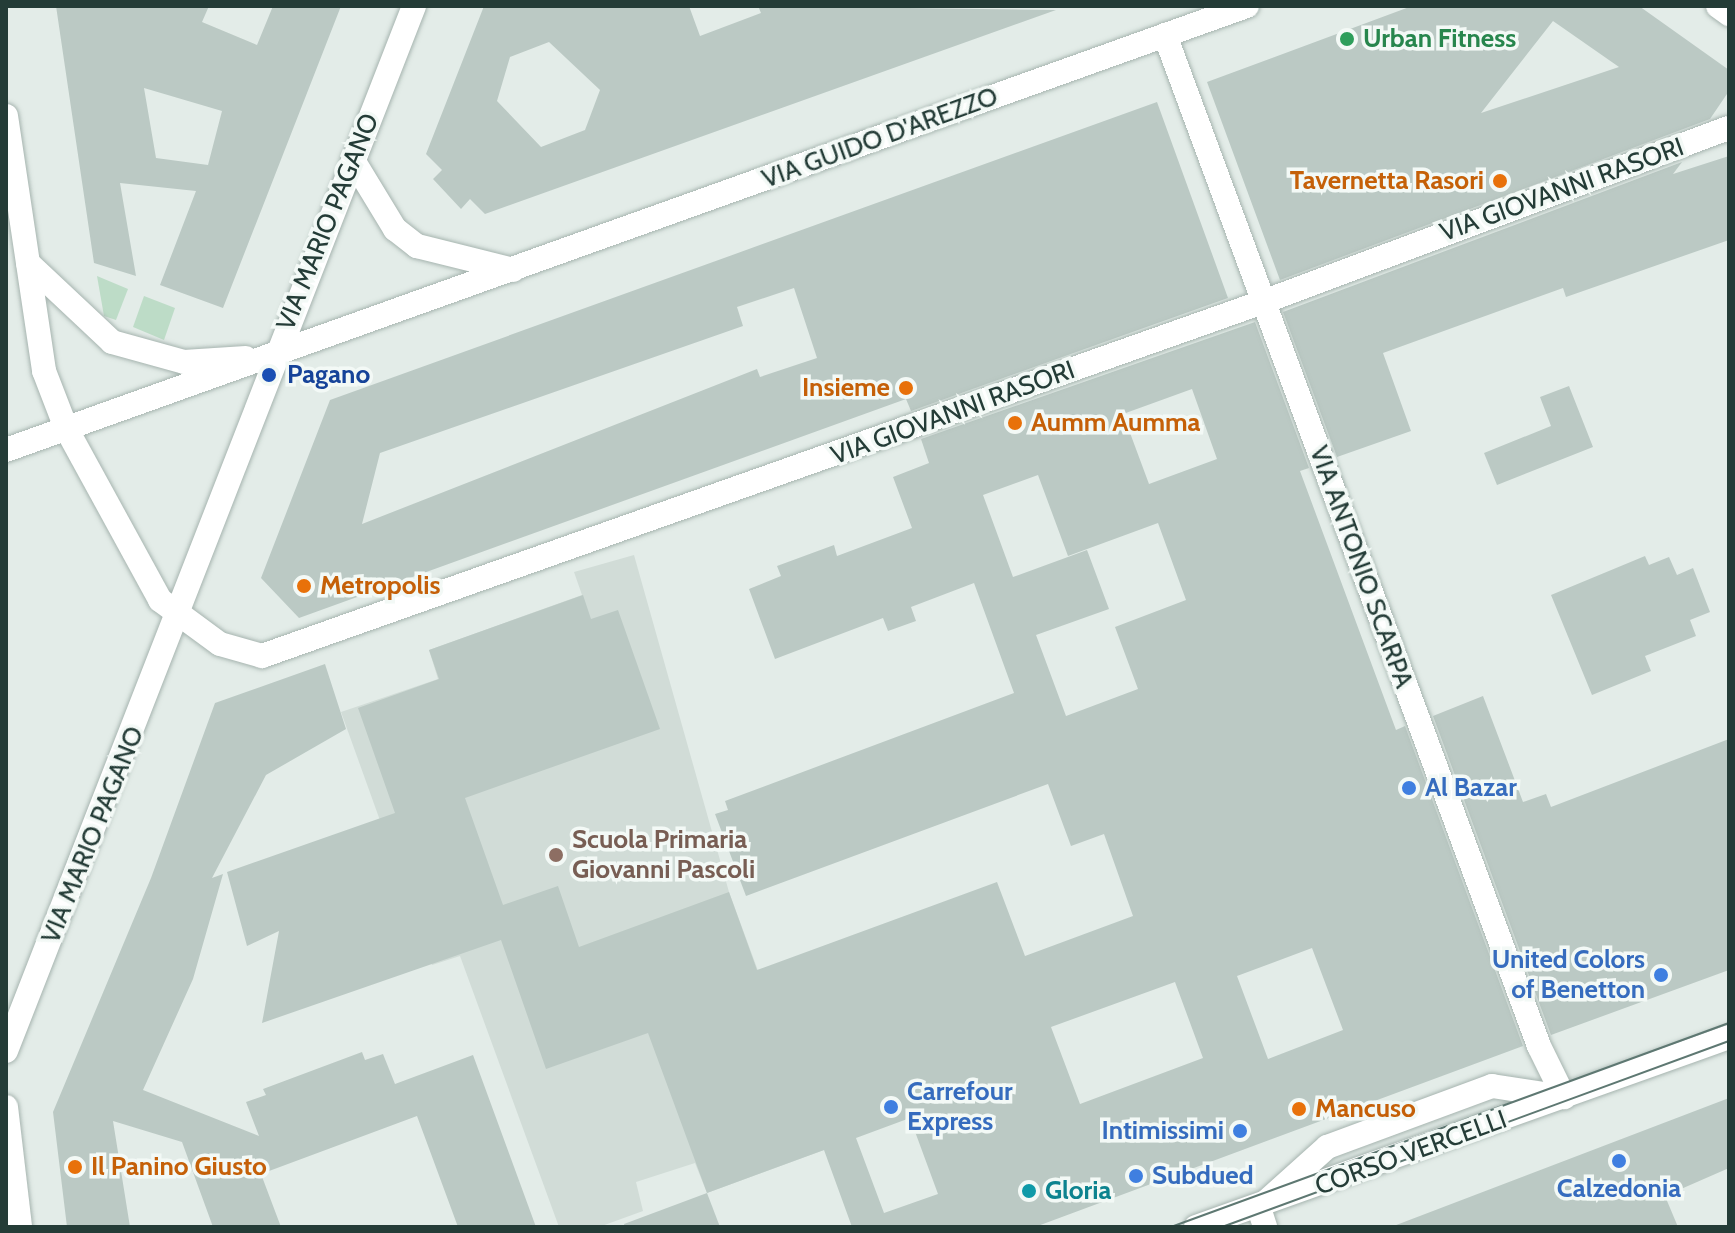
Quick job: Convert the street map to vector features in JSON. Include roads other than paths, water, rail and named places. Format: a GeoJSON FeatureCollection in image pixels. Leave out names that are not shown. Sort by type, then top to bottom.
{"type":"FeatureCollection","features":[{"type":"Feature","properties":{"kind":"street","name":"VIA MARIO PAGANO"},"geometry":{"type":"LineString","coordinates":[[6,1051],[178,618],[274,352],[414,6]]}},
{"type":"Feature","properties":{"kind":"street","name":"VIA GUIDO D'AREZZO"},"geometry":{"type":"LineString","coordinates":[[274,352],[513,270],[1247,6]]}},
{"type":"Feature","properties":{"kind":"street"},"geometry":{"type":"LineString","coordinates":[[1718,6],[1729,14]]}},
{"type":"Feature","properties":{"kind":"street","name":"VIA ANTONIO SCARPA"},"geometry":{"type":"LineString","coordinates":[[1165,35],[1539,1046],[1564,1097]]}},
{"type":"Feature","properties":{"kind":"street"},"geometry":{"type":"LineString","coordinates":[[6,116],[44,371],[66,428],[138,564],[178,618]]}},
{"type":"Feature","properties":{"kind":"street","name":"VIA GIOVANNI RASORI"},"geometry":{"type":"LineString","coordinates":[[178,618],[241,652],[282,653],[1263,302],[1729,128]]}},
{"type":"Feature","properties":{"kind":"street"},"geometry":{"type":"LineString","coordinates":[[353,160],[395,229],[417,246],[513,270]]}},
{"type":"Feature","properties":{"kind":"street"},"geometry":{"type":"LineString","coordinates":[[28,263],[112,342],[150,356],[218,363],[274,352]]}},
{"type":"Feature","properties":{"kind":"street"},"geometry":{"type":"LineString","coordinates":[[6,450],[274,352]]}},
{"type":"Feature","properties":{"kind":"street","name":"CORSO VERCELLI"},"geometry":{"type":"LineString","coordinates":[[1241,1227],[1564,1097],[1729,1037]]}},
{"type":"Feature","properties":{"kind":"street","name":"CORSO VERCELLI"},"geometry":{"type":"LineString","coordinates":[[1196,1227],[1262,1218],[1327,1147],[1492,1086],[1564,1097]]}},
{"type":"Feature","properties":{"kind":"street"},"geometry":{"type":"LineString","coordinates":[[6,1107],[20,1227]]}},
{"type":"Feature","properties":{"kind":"tram line"},"geometry":{"type":"LineString","coordinates":[[1171,1227],[1729,1023]]}},
{"type":"Feature","properties":{"kind":"tram line"},"geometry":{"type":"LineString","coordinates":[[1222,1227],[1729,1041]]}},
{"type":"Feature","properties":{"kind":"place","name":"Urban Fitness"},"geometry":{"type":"Point","coordinates":[1347,39]}},
{"type":"Feature","properties":{"kind":"place","name":"Tavernetta Rasori"},"geometry":{"type":"Point","coordinates":[1500,181]}},
{"type":"Feature","properties":{"kind":"place","name":"Pagano"},"geometry":{"type":"Point","coordinates":[269,375]}},
{"type":"Feature","properties":{"kind":"place","name":"Insieme"},"geometry":{"type":"Point","coordinates":[906,388]}},
{"type":"Feature","properties":{"kind":"place","name":"Aumm Aumma"},"geometry":{"type":"Point","coordinates":[1015,423]}},
{"type":"Feature","properties":{"kind":"place","name":"Metropolis"},"geometry":{"type":"Point","coordinates":[304,586]}},
{"type":"Feature","properties":{"kind":"place","name":"Al Bazar"},"geometry":{"type":"Point","coordinates":[1409,788]}},
{"type":"Feature","properties":{"kind":"place","name":"Scuola Primaria Giovanni Pascoli"},"geometry":{"type":"Point","coordinates":[556,855]}},
{"type":"Feature","properties":{"kind":"place","name":"United Colors of Benetton"},"geometry":{"type":"Point","coordinates":[1661,975]}},
{"type":"Feature","properties":{"kind":"place","name":"Carrefour Express"},"geometry":{"type":"Point","coordinates":[891,1107]}},
{"type":"Feature","properties":{"kind":"place","name":"Mancuso"},"geometry":{"type":"Point","coordinates":[1299,1109]}},
{"type":"Feature","properties":{"kind":"place","name":"Intimissimi"},"geometry":{"type":"Point","coordinates":[1240,1131]}},
{"type":"Feature","properties":{"kind":"place","name":"Calzedonia"},"geometry":{"type":"Point","coordinates":[1619,1161]}},
{"type":"Feature","properties":{"kind":"place","name":"Il Panino Giusto"},"geometry":{"type":"Point","coordinates":[75,1167]}},
{"type":"Feature","properties":{"kind":"place","name":"Subdued"},"geometry":{"type":"Point","coordinates":[1136,1176]}},
{"type":"Feature","properties":{"kind":"place","name":"Gloria"},"geometry":{"type":"Point","coordinates":[1029,1191]}}]}
